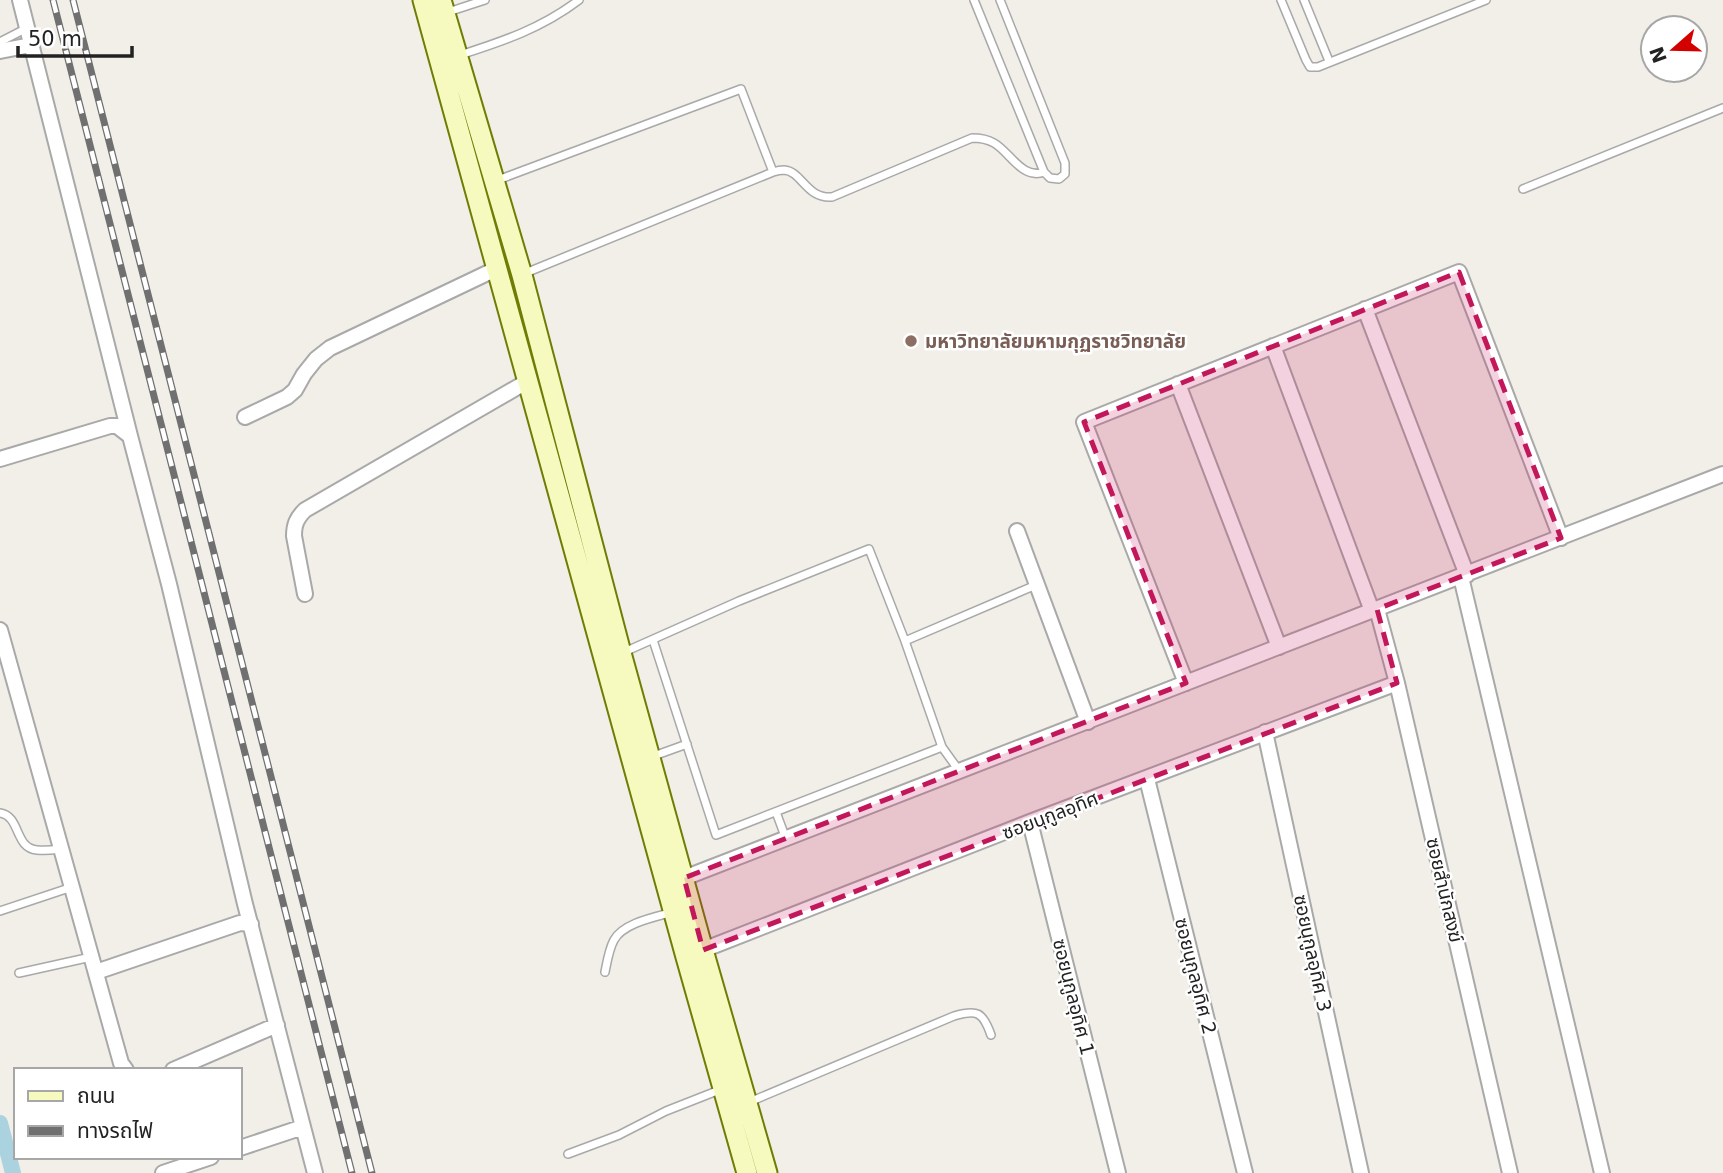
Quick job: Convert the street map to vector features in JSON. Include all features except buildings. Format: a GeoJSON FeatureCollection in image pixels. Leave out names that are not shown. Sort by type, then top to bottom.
{"type":"FeatureCollection","features":[{"type":"Feature","properties":{"kind":"main road"},"geometry":{"type":"LineString","coordinates":[[434,8],[528,381],[675,881],[703,950],[767,1173]]}},
{"type":"Feature","properties":{"kind":"main road"},"geometry":{"type":"LineString","coordinates":[[449,59],[494,181],[522,275],[650,757],[675,881],[673,911],[747,1173]]}},
{"type":"Feature","properties":{"kind":"street"},"geometry":{"type":"LineString","coordinates":[[20,0],[315,1173]]}},
{"type":"Feature","properties":{"kind":"street"},"geometry":{"type":"LineString","coordinates":[[0,51],[31,45]]}},
{"type":"Feature","properties":{"kind":"street"},"geometry":{"type":"LineString","coordinates":[[245,417],[287,397],[295,390],[316,359],[330,348],[498,268]]}},
{"type":"Feature","properties":{"kind":"street"},"geometry":{"type":"LineString","coordinates":[[1186,683],[1084,422],[1459,272],[1561,538]]}},
{"type":"Feature","properties":{"kind":"street"},"geometry":{"type":"LineString","coordinates":[[1365,309],[1464,576],[1602,1173]]}},
{"type":"Feature","properties":{"kind":"street","name":"ซอยสำนักสงฆ์"},"geometry":{"type":"LineString","coordinates":[[1273,346],[1375,610],[1397,683],[1510,1173]]}},
{"type":"Feature","properties":{"kind":"street"},"geometry":{"type":"LineString","coordinates":[[305,594],[294,536],[296,521],[304,510],[528,381]]}},
{"type":"Feature","properties":{"kind":"street"},"geometry":{"type":"LineString","coordinates":[[1178,384],[1279,647]]}},
{"type":"Feature","properties":{"kind":"street"},"geometry":{"type":"LineString","coordinates":[[0,459],[110,426],[117,426],[130,436]]}},
{"type":"Feature","properties":{"kind":"street"},"geometry":{"type":"LineString","coordinates":[[675,881],[1723,474]]}},
{"type":"Feature","properties":{"kind":"street"},"geometry":{"type":"LineString","coordinates":[[1017,531],[1088,722]]}},
{"type":"Feature","properties":{"kind":"street"},"geometry":{"type":"LineString","coordinates":[[0,630],[124,1068]]}},
{"type":"Feature","properties":{"kind":"street","name":"ซอยนุกูลอุทิศ"},"geometry":{"type":"LineString","coordinates":[[703,950],[1397,683]]}},
{"type":"Feature","properties":{"kind":"street","name":"ซอยนุกูลอุทิศ 3"},"geometry":{"type":"LineString","coordinates":[[1265,732],[1361,1173]]}},
{"type":"Feature","properties":{"kind":"street","name":"ซอยนุกูลอุทิศ 2"},"geometry":{"type":"LineString","coordinates":[[1147,779],[1245,1173]]}},
{"type":"Feature","properties":{"kind":"street","name":"ซอยนุกูลอุทิศ 1"},"geometry":{"type":"LineString","coordinates":[[1030,822],[1118,1173]]}},
{"type":"Feature","properties":{"kind":"street"},"geometry":{"type":"LineString","coordinates":[[96,972],[240,923],[251,924]]}},
{"type":"Feature","properties":{"kind":"street"},"geometry":{"type":"LineString","coordinates":[[178,1068],[277,1025]]}},
{"type":"Feature","properties":{"kind":"street"},"geometry":{"type":"LineString","coordinates":[[242,1147],[303,1126]]}},
{"type":"Feature","properties":{"kind":"street"},"geometry":{"type":"LineString","coordinates":[[163,1173],[205,1159]]}},
{"type":"Feature","properties":{"kind":"lane"},"geometry":{"type":"LineString","coordinates":[[434,8],[485,0]]}},
{"type":"Feature","properties":{"kind":"lane"},"geometry":{"type":"LineString","coordinates":[[449,59],[514,37],[543,23],[579,0]]}},
{"type":"Feature","properties":{"kind":"lane"},"geometry":{"type":"LineString","coordinates":[[974,0],[1044,172],[1050,178],[1059,179],[1065,174],[1065,163],[1000,0]]}},
{"type":"Feature","properties":{"kind":"lane"},"geometry":{"type":"LineString","coordinates":[[1281,0],[1310,67],[1318,67],[1486,0]]}},
{"type":"Feature","properties":{"kind":"lane"},"geometry":{"type":"LineString","coordinates":[[1304,0],[1329,61]]}},
{"type":"Feature","properties":{"kind":"lane"},"geometry":{"type":"LineString","coordinates":[[0,42],[27,28]]}},
{"type":"Feature","properties":{"kind":"lane"},"geometry":{"type":"LineString","coordinates":[[494,181],[741,89],[772,172]]}},
{"type":"Feature","properties":{"kind":"lane"},"geometry":{"type":"LineString","coordinates":[[1523,190],[1723,108]]}},
{"type":"Feature","properties":{"kind":"lane"},"geometry":{"type":"LineString","coordinates":[[522,275],[772,172],[785,170],[794,173],[805,187],[826,198],[972,138],[982,138],[994,143],[1019,166],[1032,173],[1044,172]]}},
{"type":"Feature","properties":{"kind":"lane"},"geometry":{"type":"LineString","coordinates":[[621,653],[738,601],[869,549],[942,747],[960,772]]}},
{"type":"Feature","properties":{"kind":"lane"},"geometry":{"type":"LineString","coordinates":[[905,641],[1037,585]]}},
{"type":"Feature","properties":{"kind":"lane"},"geometry":{"type":"LineString","coordinates":[[653,640],[716,835],[942,747]]}},
{"type":"Feature","properties":{"kind":"lane"},"geometry":{"type":"LineString","coordinates":[[650,757],[687,744]]}},
{"type":"Feature","properties":{"kind":"lane"},"geometry":{"type":"LineString","coordinates":[[776,812],[786,840]]}},
{"type":"Feature","properties":{"kind":"lane"},"geometry":{"type":"LineString","coordinates":[[0,813],[11,818],[23,844],[37,850],[61,849]]}},
{"type":"Feature","properties":{"kind":"lane"},"geometry":{"type":"LineString","coordinates":[[0,911],[72,887]]}},
{"type":"Feature","properties":{"kind":"lane"},"geometry":{"type":"LineString","coordinates":[[605,972],[613,941],[620,932],[673,911]]}},
{"type":"Feature","properties":{"kind":"lane"},"geometry":{"type":"LineString","coordinates":[[19,973],[91,957]]}},
{"type":"Feature","properties":{"kind":"lane"},"geometry":{"type":"LineString","coordinates":[[747,1103],[968,1012],[979,1013],[992,1035]]}},
{"type":"Feature","properties":{"kind":"lane"},"geometry":{"type":"LineString","coordinates":[[568,1154],[619,1135],[666,1111],[723,1089]]}},
{"type":"Feature","properties":{"kind":"highlighted area"},"geometry":{"type":"Polygon","coordinates":[[[1459,272],[1561,538],[1377,609],[1397,683],[703,950],[684,878],[1186,683],[1084,422],[1459,272]]]}},
{"type":"Feature","properties":{"kind":"waterway"},"geometry":{"type":"LineString","coordinates":[[0,1123],[13,1173]]}},
{"type":"Feature","properties":{"kind":"railway"},"geometry":{"type":"LineString","coordinates":[[53,0],[352,1173]]}},
{"type":"Feature","properties":{"kind":"railway"},"geometry":{"type":"LineString","coordinates":[[73,0],[372,1173]]}},
{"type":"Feature","properties":{"kind":"place","name":"มหาวิทยาลัยมหามกุฏราชวิทยาลัย"},"geometry":{"type":"Point","coordinates":[911,341]}}]}
